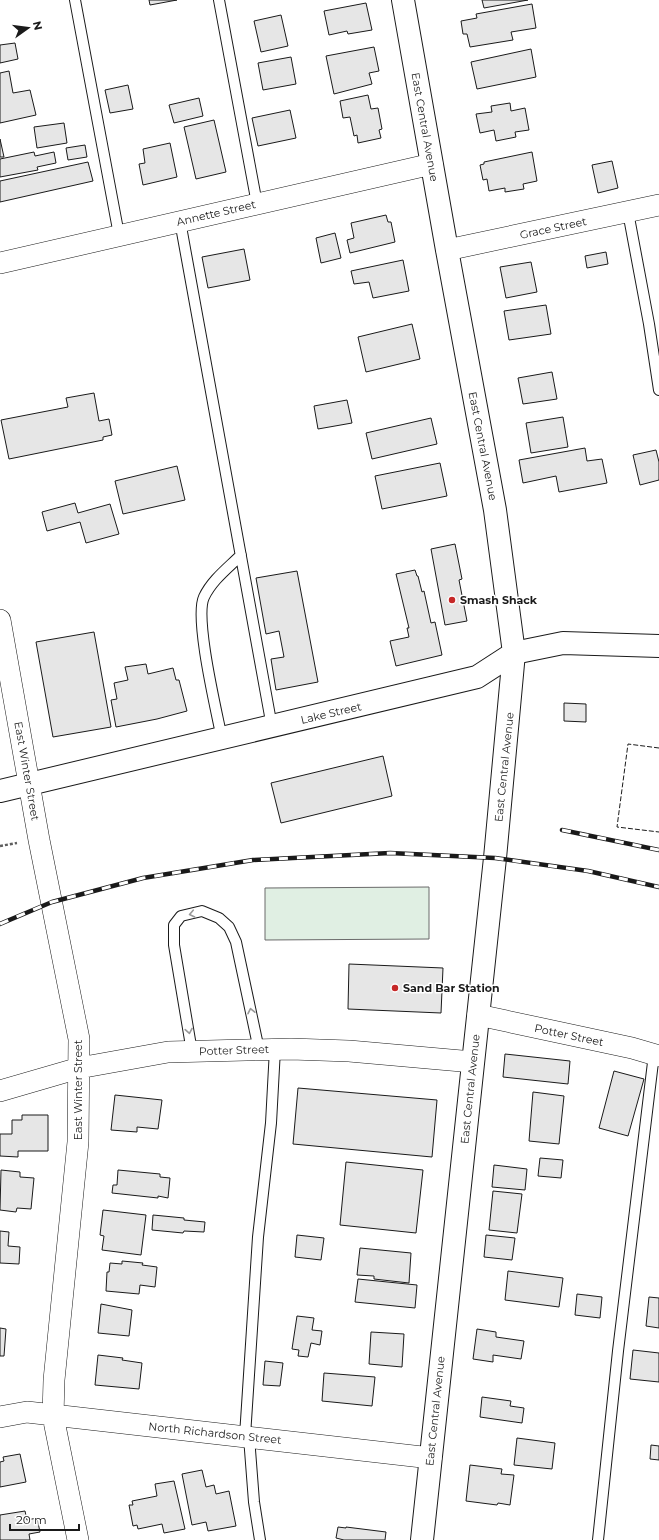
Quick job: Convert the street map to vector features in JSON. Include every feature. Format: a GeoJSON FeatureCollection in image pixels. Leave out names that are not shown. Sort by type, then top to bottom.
{"type":"FeatureCollection","features":[{"type":"Feature","properties":{"kind":"main road","name":"East Central Avenue"},"geometry":{"type":"LineString","coordinates":[[403,0],[495,510],[514,653],[496,850],[422,1540]]}},
{"type":"Feature","properties":{"kind":"main road","name":"Lake Street"},"geometry":{"type":"LineString","coordinates":[[0,791],[477,677],[514,653],[563,643],[659,646]]}},
{"type":"Feature","properties":{"kind":"street","name":"Annette Street"},"geometry":{"type":"LineString","coordinates":[[0,263],[432,164]]}},
{"type":"Feature","properties":{"kind":"street","name":"Grace Street"},"geometry":{"type":"LineString","coordinates":[[447,250],[659,205]]}},
{"type":"Feature","properties":{"kind":"street","name":"East Winter Street"},"geometry":{"type":"LineString","coordinates":[[0,620],[29,785],[79,1038],[78,1142],[54,1380],[53,1416],[78,1540]]}},
{"type":"Feature","properties":{"kind":"street","name":"Potter Street"},"geometry":{"type":"LineString","coordinates":[[478,1015],[632,1048],[656,1055]]}},
{"type":"Feature","properties":{"kind":"street","name":"Potter Street"},"geometry":{"type":"LineString","coordinates":[[0,1091],[79,1068],[168,1052],[267,1049],[349,1050],[473,1062]]}},
{"type":"Feature","properties":{"kind":"street","name":"North Richardson Street"},"geometry":{"type":"LineString","coordinates":[[0,1417],[27,1412],[430,1458]]}},
{"type":"Feature","properties":{"kind":"lane"},"geometry":{"type":"LineString","coordinates":[[75,0],[119,235]]}},
{"type":"Feature","properties":{"kind":"lane"},"geometry":{"type":"LineString","coordinates":[[220,0],[257,204]]}},
{"type":"Feature","properties":{"kind":"lane"},"geometry":{"type":"LineString","coordinates":[[628,212],[649,324],[659,390]]}},
{"type":"Feature","properties":{"kind":"lane"},"geometry":{"type":"LineString","coordinates":[[180,221],[272,727]]}},
{"type":"Feature","properties":{"kind":"lane"},"geometry":{"type":"LineString","coordinates":[[222,739],[201,626],[204,598],[218,577],[241,555]]}},
{"type":"Feature","properties":{"kind":"lane"},"geometry":{"type":"LineString","coordinates":[[192,1052],[174,945],[174,925],[181,916],[202,911],[219,918],[228,927],[236,942],[267,1049],[271,1123],[258,1237],[247,1436],[254,1502],[260,1540]]}},
{"type":"Feature","properties":{"kind":"lane"},"geometry":{"type":"LineString","coordinates":[[598,1540],[619,1343],[656,1055]]}},
{"type":"Feature","properties":{"kind":"green space"},"geometry":{"type":"Polygon","coordinates":[[[429,887],[429,939],[265,940],[265,888],[429,887]]]}},
{"type":"Feature","properties":{"kind":"building"},"geometry":{"type":"Polygon","coordinates":[[[149,0],[177,0],[150,5],[149,0]]]}},
{"type":"Feature","properties":{"kind":"building"},"geometry":{"type":"Polygon","coordinates":[[[482,0],[528,0],[484,8],[482,0]]]}},
{"type":"Feature","properties":{"kind":"building"},"geometry":{"type":"Polygon","coordinates":[[[366,3],[372,30],[348,34],[347,31],[329,35],[324,11],[366,3]]]}},
{"type":"Feature","properties":{"kind":"building"},"geometry":{"type":"Polygon","coordinates":[[[532,4],[536,28],[511,32],[513,40],[470,47],[467,34],[463,34],[461,21],[477,18],[476,14],[532,4]]]}},
{"type":"Feature","properties":{"kind":"building"},"geometry":{"type":"Polygon","coordinates":[[[281,15],[288,46],[261,52],[254,21],[281,15]]]}},
{"type":"Feature","properties":{"kind":"building"},"geometry":{"type":"Polygon","coordinates":[[[15,43],[18,59],[0,63],[0,45],[15,43]]]}},
{"type":"Feature","properties":{"kind":"building"},"geometry":{"type":"Polygon","coordinates":[[[374,47],[379,71],[369,73],[372,84],[334,94],[326,56],[374,47]]]}},
{"type":"Feature","properties":{"kind":"building"},"geometry":{"type":"Polygon","coordinates":[[[531,49],[536,77],[477,89],[471,62],[531,49]]]}},
{"type":"Feature","properties":{"kind":"building"},"geometry":{"type":"Polygon","coordinates":[[[291,57],[296,84],[263,90],[258,63],[291,57]]]}},
{"type":"Feature","properties":{"kind":"building"},"geometry":{"type":"Polygon","coordinates":[[[9,71],[13,93],[30,90],[36,115],[0,123],[0,73],[9,71]]]}},
{"type":"Feature","properties":{"kind":"building"},"geometry":{"type":"Polygon","coordinates":[[[128,85],[133,109],[110,113],[105,90],[128,85]]]}},
{"type":"Feature","properties":{"kind":"building"},"geometry":{"type":"Polygon","coordinates":[[[368,95],[371,109],[378,108],[382,129],[379,130],[381,138],[358,143],[357,135],[354,136],[350,117],[343,118],[340,101],[368,95]]]}},
{"type":"Feature","properties":{"kind":"building"},"geometry":{"type":"Polygon","coordinates":[[[199,98],[203,116],[174,123],[169,105],[199,98]]]}},
{"type":"Feature","properties":{"kind":"building"},"geometry":{"type":"Polygon","coordinates":[[[510,103],[511,111],[525,108],[529,130],[515,132],[516,137],[496,141],[494,130],[480,133],[476,114],[492,112],[491,106],[510,103]]]}},
{"type":"Feature","properties":{"kind":"building"},"geometry":{"type":"Polygon","coordinates":[[[290,110],[296,138],[258,146],[252,118],[290,110]]]}},
{"type":"Feature","properties":{"kind":"building"},"geometry":{"type":"Polygon","coordinates":[[[214,120],[226,172],[196,179],[184,127],[214,120]]]}},
{"type":"Feature","properties":{"kind":"building"},"geometry":{"type":"Polygon","coordinates":[[[64,123],[67,143],[37,148],[34,127],[64,123]]]}},
{"type":"Feature","properties":{"kind":"building"},"geometry":{"type":"Polygon","coordinates":[[[0,139],[4,157],[0,157],[0,139]]]}},
{"type":"Feature","properties":{"kind":"building"},"geometry":{"type":"Polygon","coordinates":[[[170,143],[177,177],[143,185],[139,164],[145,163],[143,149],[170,143]]]}},
{"type":"Feature","properties":{"kind":"building"},"geometry":{"type":"Polygon","coordinates":[[[85,145],[87,157],[68,160],[66,148],[85,145]]]}},
{"type":"Feature","properties":{"kind":"building"},"geometry":{"type":"Polygon","coordinates":[[[34,152],[35,156],[54,152],[56,163],[37,167],[38,170],[0,177],[0,159],[34,152]]]}},
{"type":"Feature","properties":{"kind":"building"},"geometry":{"type":"Polygon","coordinates":[[[532,152],[537,181],[523,184],[524,189],[505,192],[505,188],[489,191],[487,179],[483,180],[480,165],[484,164],[484,162],[532,152]]]}},
{"type":"Feature","properties":{"kind":"building"},"geometry":{"type":"Polygon","coordinates":[[[612,161],[618,188],[598,193],[592,165],[612,161]]]}},
{"type":"Feature","properties":{"kind":"building"},"geometry":{"type":"Polygon","coordinates":[[[88,162],[93,181],[0,202],[0,181],[88,162]]]}},
{"type":"Feature","properties":{"kind":"building"},"geometry":{"type":"Polygon","coordinates":[[[386,215],[388,222],[391,222],[395,242],[350,253],[347,240],[354,238],[351,223],[386,215]]]}},
{"type":"Feature","properties":{"kind":"building"},"geometry":{"type":"Polygon","coordinates":[[[335,233],[341,258],[321,263],[316,238],[335,233]]]}},
{"type":"Feature","properties":{"kind":"building"},"geometry":{"type":"Polygon","coordinates":[[[244,249],[250,280],[208,288],[202,257],[244,249]]]}},
{"type":"Feature","properties":{"kind":"building"},"geometry":{"type":"Polygon","coordinates":[[[606,252],[608,264],[587,268],[585,256],[606,252]]]}},
{"type":"Feature","properties":{"kind":"building"},"geometry":{"type":"Polygon","coordinates":[[[403,260],[409,291],[373,298],[369,282],[354,284],[351,271],[403,260]]]}},
{"type":"Feature","properties":{"kind":"building"},"geometry":{"type":"Polygon","coordinates":[[[531,262],[537,292],[506,298],[500,267],[531,262]]]}},
{"type":"Feature","properties":{"kind":"building"},"geometry":{"type":"Polygon","coordinates":[[[546,305],[551,334],[509,340],[504,311],[546,305]]]}},
{"type":"Feature","properties":{"kind":"building"},"geometry":{"type":"Polygon","coordinates":[[[412,324],[420,359],[366,372],[358,337],[412,324]]]}},
{"type":"Feature","properties":{"kind":"building"},"geometry":{"type":"Polygon","coordinates":[[[552,372],[557,399],[523,404],[518,378],[552,372]]]}},
{"type":"Feature","properties":{"kind":"building"},"geometry":{"type":"Polygon","coordinates":[[[94,393],[99,421],[109,419],[112,435],[103,437],[103,440],[9,459],[1,420],[68,407],[66,398],[94,393]]]}},
{"type":"Feature","properties":{"kind":"building"},"geometry":{"type":"Polygon","coordinates":[[[347,400],[352,423],[318,429],[314,406],[347,400]]]}},
{"type":"Feature","properties":{"kind":"building"},"geometry":{"type":"Polygon","coordinates":[[[563,417],[568,447],[531,453],[526,423],[563,417]]]}},
{"type":"Feature","properties":{"kind":"building"},"geometry":{"type":"Polygon","coordinates":[[[431,418],[437,444],[372,459],[366,433],[431,418]]]}},
{"type":"Feature","properties":{"kind":"building"},"geometry":{"type":"Polygon","coordinates":[[[585,448],[587,461],[602,459],[607,483],[559,492],[556,476],[523,483],[519,460],[585,448]]]}},
{"type":"Feature","properties":{"kind":"building"},"geometry":{"type":"Polygon","coordinates":[[[656,450],[659,462],[659,480],[640,485],[633,455],[656,450]]]}},
{"type":"Feature","properties":{"kind":"building"},"geometry":{"type":"Polygon","coordinates":[[[440,463],[447,496],[382,509],[375,476],[440,463]]]}},
{"type":"Feature","properties":{"kind":"building"},"geometry":{"type":"Polygon","coordinates":[[[177,466],[185,500],[123,514],[115,481],[177,466]]]}},
{"type":"Feature","properties":{"kind":"building"},"geometry":{"type":"Polygon","coordinates":[[[75,503],[78,513],[110,504],[119,534],[86,543],[80,522],[47,531],[42,512],[75,503]]]}},
{"type":"Feature","properties":{"kind":"building","name":"Smash Shack"},"geometry":{"type":"Polygon","coordinates":[[[455,544],[462,579],[459,580],[467,621],[445,625],[431,549],[455,544]]]}},
{"type":"Feature","properties":{"kind":"building"},"geometry":{"type":"Polygon","coordinates":[[[415,570],[422,592],[424,591],[431,623],[435,622],[442,655],[396,666],[390,641],[409,637],[407,628],[409,628],[396,574],[415,570]]]}},
{"type":"Feature","properties":{"kind":"building"},"geometry":{"type":"Polygon","coordinates":[[[297,571],[318,682],[276,690],[271,659],[284,657],[279,631],[266,634],[256,578],[297,571]]]}},
{"type":"Feature","properties":{"kind":"building"},"geometry":{"type":"Polygon","coordinates":[[[94,632],[111,727],[53,737],[36,642],[94,632]]]}},
{"type":"Feature","properties":{"kind":"building"},"geometry":{"type":"Polygon","coordinates":[[[146,664],[148,674],[173,668],[176,680],[179,680],[187,711],[157,719],[116,727],[111,700],[117,699],[114,683],[128,680],[125,667],[146,664]]]}},
{"type":"Feature","properties":{"kind":"building"},"geometry":{"type":"Polygon","coordinates":[[[564,703],[586,704],[586,722],[564,721],[564,703]]]}},
{"type":"Feature","properties":{"kind":"building"},"geometry":{"type":"Polygon","coordinates":[[[383,756],[392,796],[281,823],[271,783],[383,756]]]}},
{"type":"Feature","properties":{"kind":"building","name":"Sand Bar Station"},"geometry":{"type":"Polygon","coordinates":[[[349,964],[443,968],[441,1013],[348,1009],[349,964]]]}},
{"type":"Feature","properties":{"kind":"building"},"geometry":{"type":"Polygon","coordinates":[[[505,1054],[570,1061],[568,1084],[503,1077],[505,1054]]]}},
{"type":"Feature","properties":{"kind":"building"},"geometry":{"type":"Polygon","coordinates":[[[614,1071],[644,1079],[628,1136],[599,1128],[614,1071]]]}},
{"type":"Feature","properties":{"kind":"building"},"geometry":{"type":"Polygon","coordinates":[[[298,1088],[437,1100],[432,1157],[293,1144],[298,1088]]]}},
{"type":"Feature","properties":{"kind":"building"},"geometry":{"type":"Polygon","coordinates":[[[533,1092],[564,1096],[559,1144],[529,1141],[533,1092]]]}},
{"type":"Feature","properties":{"kind":"building"},"geometry":{"type":"Polygon","coordinates":[[[115,1095],[162,1100],[158,1129],[137,1127],[137,1132],[111,1130],[115,1095]]]}},
{"type":"Feature","properties":{"kind":"building"},"geometry":{"type":"Polygon","coordinates":[[[22,1115],[48,1115],[48,1151],[18,1151],[18,1157],[0,1156],[0,1134],[12,1134],[12,1120],[22,1120],[22,1115]]]}},
{"type":"Feature","properties":{"kind":"building"},"geometry":{"type":"Polygon","coordinates":[[[540,1158],[563,1160],[561,1178],[538,1176],[540,1158]]]}},
{"type":"Feature","properties":{"kind":"building"},"geometry":{"type":"Polygon","coordinates":[[[346,1162],[423,1170],[416,1233],[340,1225],[346,1162]]]}},
{"type":"Feature","properties":{"kind":"building"},"geometry":{"type":"Polygon","coordinates":[[[494,1165],[527,1169],[525,1190],[492,1187],[494,1165]]]}},
{"type":"Feature","properties":{"kind":"building"},"geometry":{"type":"Polygon","coordinates":[[[1,1170],[20,1172],[20,1177],[34,1178],[31,1209],[17,1208],[16,1212],[0,1210],[1,1170]]]}},
{"type":"Feature","properties":{"kind":"building"},"geometry":{"type":"Polygon","coordinates":[[[118,1170],[160,1174],[160,1177],[170,1178],[168,1198],[112,1193],[113,1185],[117,1185],[118,1170]]]}},
{"type":"Feature","properties":{"kind":"building"},"geometry":{"type":"Polygon","coordinates":[[[493,1191],[522,1194],[517,1233],[489,1230],[493,1191]]]}},
{"type":"Feature","properties":{"kind":"building"},"geometry":{"type":"Polygon","coordinates":[[[103,1210],[146,1215],[141,1255],[102,1250],[104,1236],[100,1235],[103,1210]]]}},
{"type":"Feature","properties":{"kind":"building"},"geometry":{"type":"Polygon","coordinates":[[[153,1215],[205,1222],[204,1232],[184,1231],[183,1233],[152,1230],[153,1215]]]}},
{"type":"Feature","properties":{"kind":"building"},"geometry":{"type":"Polygon","coordinates":[[[0,1231],[9,1232],[8,1246],[20,1247],[19,1264],[0,1263],[0,1231]]]}},
{"type":"Feature","properties":{"kind":"building"},"geometry":{"type":"Polygon","coordinates":[[[297,1235],[324,1238],[321,1260],[295,1257],[297,1235]]]}},
{"type":"Feature","properties":{"kind":"building"},"geometry":{"type":"Polygon","coordinates":[[[486,1235],[515,1238],[512,1260],[484,1257],[486,1235]]]}},
{"type":"Feature","properties":{"kind":"building"},"geometry":{"type":"Polygon","coordinates":[[[360,1248],[411,1253],[409,1283],[374,1279],[374,1276],[357,1275],[360,1248]]]}},
{"type":"Feature","properties":{"kind":"building"},"geometry":{"type":"Polygon","coordinates":[[[122,1261],[143,1263],[142,1265],[157,1267],[155,1287],[140,1285],[139,1294],[106,1291],[107,1272],[109,1272],[110,1263],[122,1264],[122,1261]]]}},
{"type":"Feature","properties":{"kind":"building"},"geometry":{"type":"Polygon","coordinates":[[[508,1271],[563,1278],[559,1307],[505,1300],[508,1271]]]}},
{"type":"Feature","properties":{"kind":"building"},"geometry":{"type":"Polygon","coordinates":[[[358,1279],[417,1285],[415,1308],[355,1302],[358,1279]]]}},
{"type":"Feature","properties":{"kind":"building"},"geometry":{"type":"Polygon","coordinates":[[[577,1294],[602,1297],[600,1318],[575,1315],[577,1294]]]}},
{"type":"Feature","properties":{"kind":"building"},"geometry":{"type":"Polygon","coordinates":[[[649,1297],[659,1298],[659,1328],[646,1326],[649,1297]]]}},
{"type":"Feature","properties":{"kind":"building"},"geometry":{"type":"Polygon","coordinates":[[[101,1304],[132,1310],[129,1336],[98,1333],[101,1304]]]}},
{"type":"Feature","properties":{"kind":"building"},"geometry":{"type":"Polygon","coordinates":[[[297,1316],[314,1318],[312,1330],[322,1331],[320,1345],[311,1343],[308,1357],[298,1356],[299,1350],[292,1349],[297,1316]]]}},
{"type":"Feature","properties":{"kind":"building"},"geometry":{"type":"Polygon","coordinates":[[[0,1328],[6,1329],[4,1356],[0,1356],[0,1328]]]}},
{"type":"Feature","properties":{"kind":"building"},"geometry":{"type":"Polygon","coordinates":[[[477,1329],[496,1332],[496,1337],[524,1341],[521,1359],[493,1355],[493,1362],[473,1359],[477,1329]]]}},
{"type":"Feature","properties":{"kind":"building"},"geometry":{"type":"Polygon","coordinates":[[[371,1332],[404,1334],[402,1367],[369,1364],[371,1332]]]}},
{"type":"Feature","properties":{"kind":"building"},"geometry":{"type":"Polygon","coordinates":[[[633,1350],[659,1353],[659,1382],[630,1379],[633,1350]]]}},
{"type":"Feature","properties":{"kind":"building"},"geometry":{"type":"Polygon","coordinates":[[[98,1355],[123,1358],[122,1360],[142,1363],[139,1389],[95,1385],[98,1355]]]}},
{"type":"Feature","properties":{"kind":"building"},"geometry":{"type":"Polygon","coordinates":[[[265,1361],[283,1363],[280,1386],[263,1385],[265,1361]]]}},
{"type":"Feature","properties":{"kind":"building"},"geometry":{"type":"Polygon","coordinates":[[[324,1373],[375,1377],[372,1406],[322,1401],[324,1373]]]}},
{"type":"Feature","properties":{"kind":"building"},"geometry":{"type":"Polygon","coordinates":[[[482,1397],[511,1401],[510,1406],[524,1408],[522,1423],[480,1417],[482,1397]]]}},
{"type":"Feature","properties":{"kind":"building"},"geometry":{"type":"Polygon","coordinates":[[[517,1438],[555,1443],[552,1469],[514,1465],[517,1438]]]}},
{"type":"Feature","properties":{"kind":"building"},"geometry":{"type":"Polygon","coordinates":[[[651,1445],[659,1446],[659,1460],[650,1459],[651,1445]]]}},
{"type":"Feature","properties":{"kind":"building"},"geometry":{"type":"Polygon","coordinates":[[[20,1454],[26,1482],[0,1487],[0,1462],[4,1461],[3,1457],[20,1454]]]}},
{"type":"Feature","properties":{"kind":"building"},"geometry":{"type":"Polygon","coordinates":[[[470,1465],[502,1469],[501,1474],[514,1475],[510,1505],[466,1501],[470,1465]]]}},
{"type":"Feature","properties":{"kind":"building"},"geometry":{"type":"Polygon","coordinates":[[[202,1470],[206,1487],[214,1485],[216,1494],[229,1491],[236,1526],[208,1531],[206,1522],[192,1525],[182,1474],[202,1470]]]}},
{"type":"Feature","properties":{"kind":"building"},"geometry":{"type":"Polygon","coordinates":[[[174,1481],[185,1529],[164,1533],[162,1524],[138,1529],[137,1525],[133,1526],[129,1505],[133,1505],[132,1501],[157,1496],[155,1484],[174,1481]]]}},
{"type":"Feature","properties":{"kind":"building"},"geometry":{"type":"Polygon","coordinates":[[[25,1511],[27,1520],[37,1518],[40,1532],[29,1534],[30,1540],[0,1540],[0,1515],[25,1511]]]}},
{"type":"Feature","properties":{"kind":"building"},"geometry":{"type":"Polygon","coordinates":[[[338,1527],[386,1532],[385,1540],[344,1540],[336,1538],[338,1527]]]}},
{"type":"Feature","properties":{"kind":"railway"},"geometry":{"type":"LineString","coordinates":[[562,830],[659,850]]}},
{"type":"Feature","properties":{"kind":"railway"},"geometry":{"type":"LineString","coordinates":[[0,924],[52,902],[143,878],[253,860],[390,853],[495,858],[588,871],[659,887]]}},
{"type":"Feature","properties":{"kind":"fence"},"geometry":{"type":"LineString","coordinates":[[659,748],[628,744],[617,827],[659,832]]}},
{"type":"Feature","properties":{"kind":"place","name":"Smash Shack"},"geometry":{"type":"Point","coordinates":[452,600]}},
{"type":"Feature","properties":{"kind":"place","name":"Sand Bar Station"},"geometry":{"type":"Point","coordinates":[395,988]}}]}
